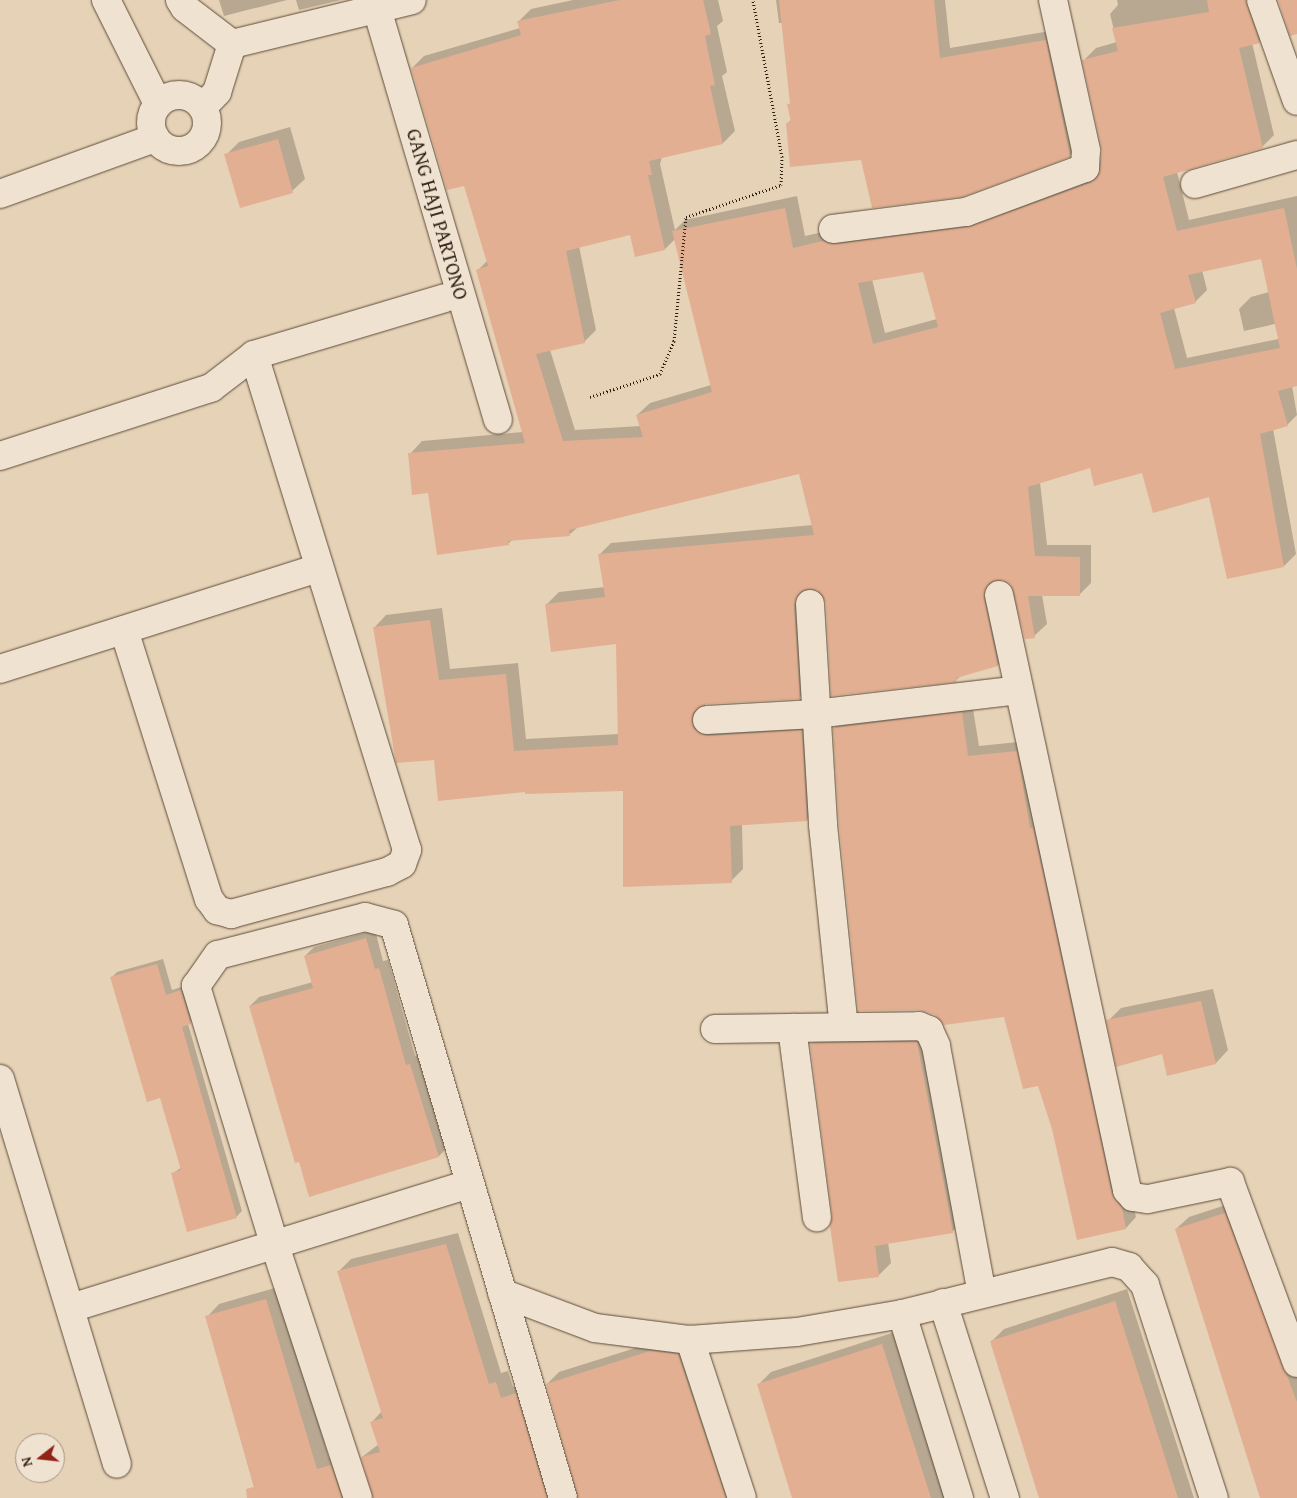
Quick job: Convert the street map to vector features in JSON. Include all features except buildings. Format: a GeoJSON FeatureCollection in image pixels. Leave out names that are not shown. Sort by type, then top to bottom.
{"type":"FeatureCollection","features":[{"type":"Feature","properties":{"kind":"street"},"geometry":{"type":"LineString","coordinates":[[106,0],[158,104]]}},
{"type":"Feature","properties":{"kind":"street"},"geometry":{"type":"LineString","coordinates":[[180,0],[185,8],[232,44]]}},
{"type":"Feature","properties":{"kind":"street"},"geometry":{"type":"LineString","coordinates":[[232,44],[412,0]]}},
{"type":"Feature","properties":{"kind":"street"},"geometry":{"type":"LineString","coordinates":[[833,229],[966,212],[1085,168],[1086,150],[1054,0]]}},
{"type":"Feature","properties":{"kind":"street"},"geometry":{"type":"LineString","coordinates":[[1261,0],[1297,101]]}},
{"type":"Feature","properties":{"kind":"street","name":"GANG HAJI PARTONO"},"geometry":{"type":"LineString","coordinates":[[377,9],[498,420]]}},
{"type":"Feature","properties":{"kind":"street"},"geometry":{"type":"LineString","coordinates":[[203,107],[217,92],[232,44]]}},
{"type":"Feature","properties":{"kind":"street"},"geometry":{"type":"LineString","coordinates":[[176,94],[186,95],[203,107],[208,124],[206,133],[195,147],[177,152],[168,150],[155,138],[152,115],[158,104],[176,94]]}},
{"type":"Feature","properties":{"kind":"street"},"geometry":{"type":"LineString","coordinates":[[0,194],[155,138]]}},
{"type":"Feature","properties":{"kind":"street"},"geometry":{"type":"LineString","coordinates":[[1195,184],[1297,155]]}},
{"type":"Feature","properties":{"kind":"street"},"geometry":{"type":"LineString","coordinates":[[0,456],[211,388],[254,355],[444,298]]}},
{"type":"Feature","properties":{"kind":"street"},"geometry":{"type":"LineString","coordinates":[[124,630],[209,899],[217,910],[231,914],[387,872],[402,864],[407,850],[254,355]]}},
{"type":"Feature","properties":{"kind":"street"},"geometry":{"type":"LineString","coordinates":[[2,663],[124,630],[319,568]]}},
{"type":"Feature","properties":{"kind":"street"},"geometry":{"type":"LineString","coordinates":[[1000,594],[1127,1190],[1133,1197],[1148,1199],[1230,1182],[1297,1363]]}},
{"type":"Feature","properties":{"kind":"street"},"geometry":{"type":"LineString","coordinates":[[810,604],[815,714],[844,1027]]}},
{"type":"Feature","properties":{"kind":"street"},"geometry":{"type":"LineString","coordinates":[[707,720],[815,714],[1019,690]]}},
{"type":"Feature","properties":{"kind":"street"},"geometry":{"type":"LineString","coordinates":[[358,1498],[274,1243],[196,986],[218,955],[365,917],[394,926],[468,1184],[563,1498]]}},
{"type":"Feature","properties":{"kind":"street"},"geometry":{"type":"LineString","coordinates":[[715,1030],[919,1026],[934,1037],[982,1293]]}},
{"type":"Feature","properties":{"kind":"street"},"geometry":{"type":"LineString","coordinates":[[792,1028],[816,1217]]}},
{"type":"Feature","properties":{"kind":"street"},"geometry":{"type":"LineString","coordinates":[[0,1079],[117,1464]]}},
{"type":"Feature","properties":{"kind":"street"},"geometry":{"type":"LineString","coordinates":[[71,1308],[274,1243],[468,1184]]}},
{"type":"Feature","properties":{"kind":"street"},"geometry":{"type":"LineString","coordinates":[[502,1293],[596,1328],[690,1340],[797,1332],[902,1314],[1093,1265],[1112,1262],[1130,1267],[1146,1285],[1214,1498]]}},
{"type":"Feature","properties":{"kind":"street"},"geometry":{"type":"LineString","coordinates":[[943,1303],[1005,1498]]}},
{"type":"Feature","properties":{"kind":"street"},"geometry":{"type":"LineString","coordinates":[[902,1314],[959,1498]]}},
{"type":"Feature","properties":{"kind":"street"},"geometry":{"type":"LineString","coordinates":[[690,1340],[742,1498]]}},
{"type":"Feature","properties":{"kind":"path"},"geometry":{"type":"LineString","coordinates":[[590,397],[660,374],[674,341],[686,217],[781,185],[782,157],[753,0]]}}]}
